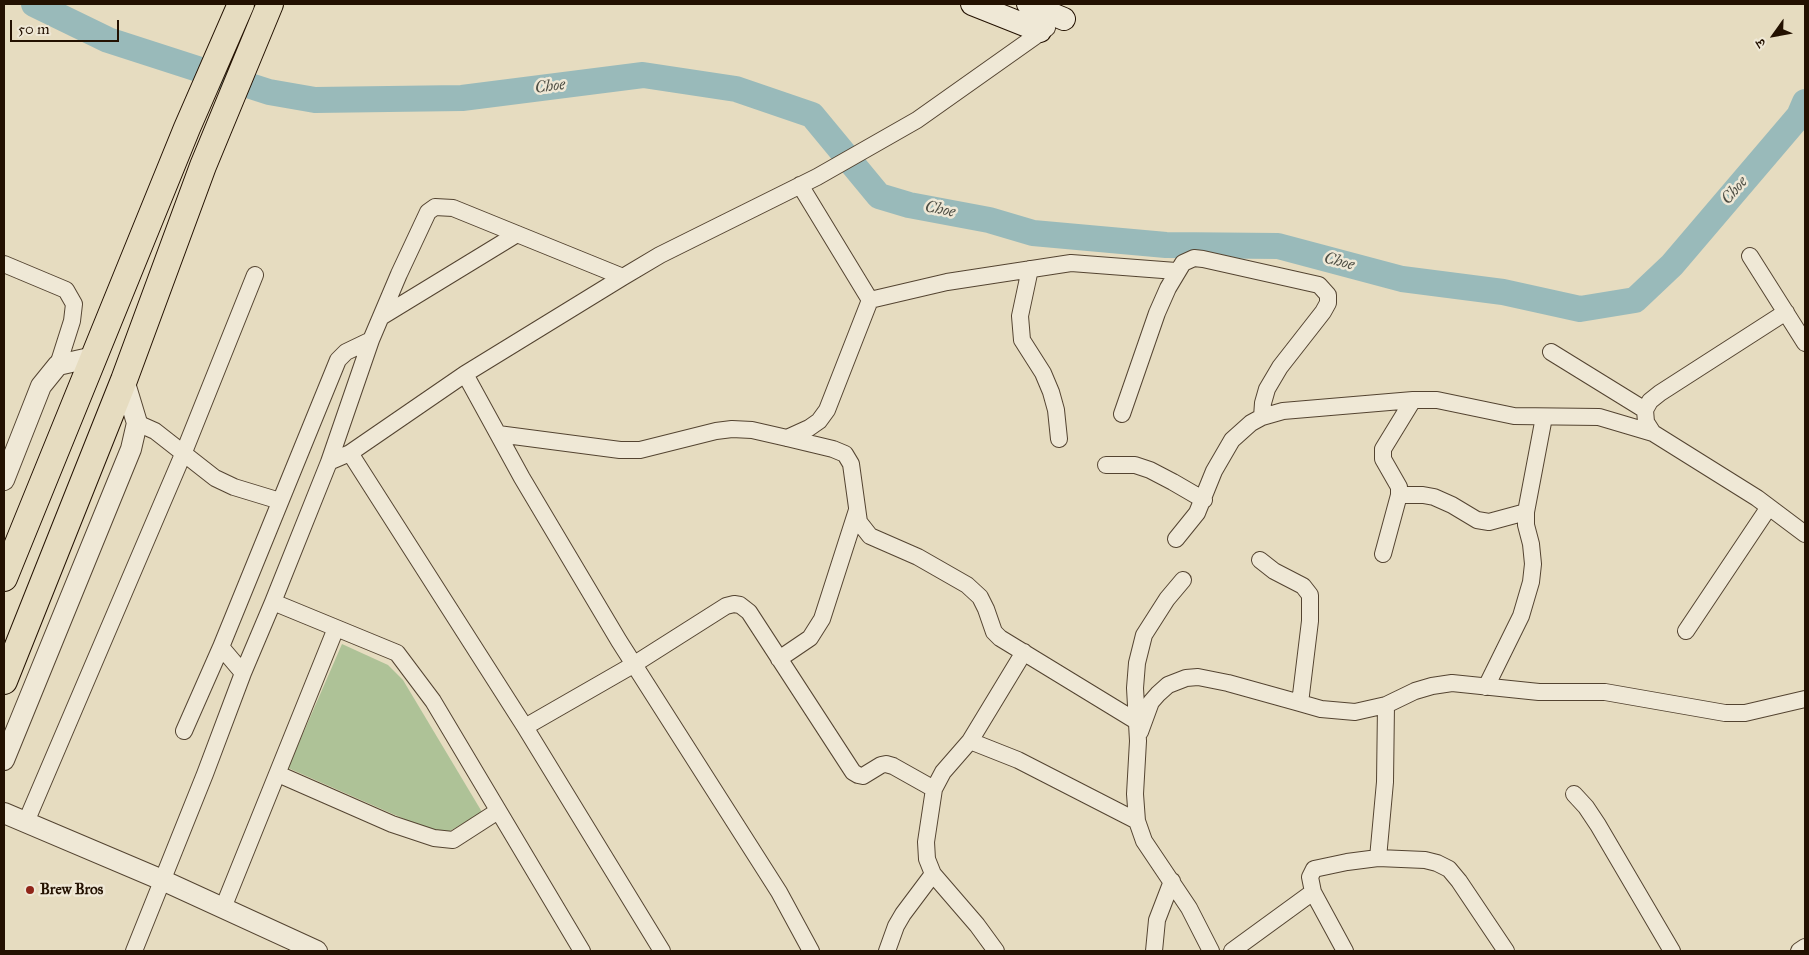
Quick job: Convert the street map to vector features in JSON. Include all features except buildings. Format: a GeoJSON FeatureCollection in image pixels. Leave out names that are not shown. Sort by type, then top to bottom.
{"type":"FeatureCollection","features":[{"type":"Feature","properties":{"kind":"main road"},"geometry":{"type":"LineString","coordinates":[[972,4],[1040,31]]}},
{"type":"Feature","properties":{"kind":"main road"},"geometry":{"type":"LineString","coordinates":[[1028,4],[1064,18]]}},
{"type":"Feature","properties":{"kind":"main road"},"geometry":{"type":"LineString","coordinates":[[4,578],[187,128],[238,10]]}},
{"type":"Feature","properties":{"kind":"main road"},"geometry":{"type":"LineString","coordinates":[[4,681],[124,380],[203,166],[266,13]]}},
{"type":"Feature","properties":{"kind":"street"},"geometry":{"type":"LineString","coordinates":[[329,462],[350,453],[465,374],[660,254],[817,177],[917,120],[1040,31],[1064,18]]}},
{"type":"Feature","properties":{"kind":"street"},"geometry":{"type":"LineString","coordinates":[[800,185],[870,300]]}},
{"type":"Feature","properties":{"kind":"street"},"geometry":{"type":"LineString","coordinates":[[134,951],[242,673],[273,602],[329,462],[371,340],[428,212],[434,207],[453,208],[623,276]]}},
{"type":"Feature","properties":{"kind":"street"},"geometry":{"type":"LineString","coordinates":[[381,317],[517,234]]}},
{"type":"Feature","properties":{"kind":"street"},"geometry":{"type":"LineString","coordinates":[[1750,256],[1805,343]]}},
{"type":"Feature","properties":{"kind":"street"},"geometry":{"type":"LineString","coordinates":[[1122,414],[1157,313],[1176,271],[1182,263],[1194,258],[1319,285],[1328,295],[1328,303],[1323,312],[1280,367],[1267,389],[1262,417]]}},
{"type":"Feature","properties":{"kind":"street"},"geometry":{"type":"LineString","coordinates":[[870,300],[948,282],[1071,263],[1176,271]]}},
{"type":"Feature","properties":{"kind":"street"},"geometry":{"type":"LineString","coordinates":[[4,264],[66,290],[74,304],[72,321],[58,365],[41,386],[4,480]]}},
{"type":"Feature","properties":{"kind":"street"},"geometry":{"type":"LineString","coordinates":[[1030,269],[1020,316],[1022,340],[1043,373],[1051,392],[1056,410],[1059,440]]}},
{"type":"Feature","properties":{"kind":"street"},"geometry":{"type":"LineString","coordinates":[[26,822],[184,452],[254,275]]}},
{"type":"Feature","properties":{"kind":"street"},"geometry":{"type":"LineString","coordinates":[[787,438],[814,425],[827,410],[870,300]]}},
{"type":"Feature","properties":{"kind":"street"},"geometry":{"type":"LineString","coordinates":[[1653,433],[1646,422],[1645,410],[1650,401],[1786,312]]}},
{"type":"Feature","properties":{"kind":"street"},"geometry":{"type":"LineString","coordinates":[[184,732],[221,647],[338,360],[346,352],[371,340]]}},
{"type":"Feature","properties":{"kind":"street"},"geometry":{"type":"LineString","coordinates":[[1551,352],[1645,410]]}},
{"type":"Feature","properties":{"kind":"street"},"geometry":{"type":"LineString","coordinates":[[58,365],[94,357]]}},
{"type":"Feature","properties":{"kind":"street"},"geometry":{"type":"LineString","coordinates":[[465,374],[527,486],[633,665],[780,892],[811,951]]}},
{"type":"Feature","properties":{"kind":"street"},"geometry":{"type":"LineString","coordinates":[[4,760],[131,449],[137,423],[124,380]]}},
{"type":"Feature","properties":{"kind":"street"},"geometry":{"type":"LineString","coordinates":[[1382,554],[1399,495],[1399,487],[1383,459],[1383,449],[1413,400]]}},
{"type":"Feature","properties":{"kind":"street"},"geometry":{"type":"LineString","coordinates":[[1176,539],[1194,518],[1204,500],[1214,471],[1232,440],[1251,423],[1262,417],[1283,411],[1413,400],[1437,400],[1506,415],[1544,417],[1599,416],[1653,433],[1769,507],[1805,534]]}},
{"type":"Feature","properties":{"kind":"street"},"geometry":{"type":"LineString","coordinates":[[1486,687],[1521,616],[1531,582],[1533,564],[1531,544],[1526,525],[1526,512],[1544,417]]}},
{"type":"Feature","properties":{"kind":"street"},"geometry":{"type":"LineString","coordinates":[[137,423],[156,431],[215,478],[234,487],[280,501]]}},
{"type":"Feature","properties":{"kind":"street"},"geometry":{"type":"LineString","coordinates":[[498,434],[620,450],[640,450],[716,430],[752,430],[833,449],[845,454],[851,464],[859,522],[870,536],[918,557],[974,590],[986,609],[994,632],[1000,638],[1136,721]]}},
{"type":"Feature","properties":{"kind":"street"},"geometry":{"type":"LineString","coordinates":[[350,453],[525,727],[662,951]]}},
{"type":"Feature","properties":{"kind":"street"},"geometry":{"type":"LineString","coordinates":[[1106,465],[1135,465],[1150,470],[1204,500]]}},
{"type":"Feature","properties":{"kind":"street"},"geometry":{"type":"LineString","coordinates":[[1399,495],[1434,497],[1477,520],[1489,522],[1526,512]]}},
{"type":"Feature","properties":{"kind":"street"},"geometry":{"type":"LineString","coordinates":[[1686,631],[1769,507]]}},
{"type":"Feature","properties":{"kind":"street"},"geometry":{"type":"LineString","coordinates":[[779,659],[810,638],[819,625],[857,510]]}},
{"type":"Feature","properties":{"kind":"street"},"geometry":{"type":"LineString","coordinates":[[1260,560],[1274,571],[1303,586],[1310,595],[1310,621],[1300,703]]}},
{"type":"Feature","properties":{"kind":"street"},"geometry":{"type":"LineString","coordinates":[[1183,580],[1167,599],[1144,635],[1137,663],[1135,688],[1138,741],[1135,794],[1137,821],[1144,840],[1189,908],[1211,951]]}},
{"type":"Feature","properties":{"kind":"street"},"geometry":{"type":"LineString","coordinates":[[273,602],[397,654],[432,701],[582,951]]}},
{"type":"Feature","properties":{"kind":"street"},"geometry":{"type":"LineString","coordinates":[[525,727],[633,665],[726,606],[734,604],[740,605],[749,612],[853,772],[858,776],[862,776],[886,764],[934,789]]}},
{"type":"Feature","properties":{"kind":"street"},"geometry":{"type":"LineString","coordinates":[[223,908],[336,628]]}},
{"type":"Feature","properties":{"kind":"street"},"geometry":{"type":"LineString","coordinates":[[221,647],[242,673]]}},
{"type":"Feature","properties":{"kind":"street"},"geometry":{"type":"LineString","coordinates":[[996,951],[933,874],[927,859],[926,842],[934,789],[943,772],[970,741],[1024,652]]}},
{"type":"Feature","properties":{"kind":"street"},"geometry":{"type":"LineString","coordinates":[[1138,741],[1151,702],[1168,685],[1186,678],[1198,677],[1249,688],[1321,709],[1355,712],[1386,705],[1409,693],[1432,686],[1452,683],[1539,692],[1605,692],[1725,713],[1746,713],[1805,699]]}},
{"type":"Feature","properties":{"kind":"street"},"geometry":{"type":"LineString","coordinates":[[1378,858],[1385,782],[1386,705]]}},
{"type":"Feature","properties":{"kind":"street"},"geometry":{"type":"LineString","coordinates":[[970,741],[1018,760],[1137,821]]}},
{"type":"Feature","properties":{"kind":"street"},"geometry":{"type":"LineString","coordinates":[[278,774],[392,824],[434,838],[454,840],[498,811]]}},
{"type":"Feature","properties":{"kind":"street"},"geometry":{"type":"LineString","coordinates":[[1574,794],[1586,806],[1598,825],[1672,951]]}},
{"type":"Feature","properties":{"kind":"street"},"geometry":{"type":"LineString","coordinates":[[4,813],[162,880],[317,951]]}},
{"type":"Feature","properties":{"kind":"street"},"geometry":{"type":"LineString","coordinates":[[1345,951],[1313,892],[1310,877],[1314,869],[1378,858],[1425,860],[1449,869],[1459,880],[1506,951]]}},
{"type":"Feature","properties":{"kind":"street"},"geometry":{"type":"LineString","coordinates":[[887,951],[896,926],[903,914],[933,874]]}},
{"type":"Feature","properties":{"kind":"street"},"geometry":{"type":"LineString","coordinates":[[1154,951],[1157,920],[1172,881]]}},
{"type":"Feature","properties":{"kind":"street"},"geometry":{"type":"LineString","coordinates":[[1232,951],[1313,892]]}},
{"type":"Feature","properties":{"kind":"street"},"geometry":{"type":"LineString","coordinates":[[1799,951],[1805,947]]}},
{"type":"Feature","properties":{"kind":"green space"},"geometry":{"type":"Polygon","coordinates":[[[342,644],[388,665],[403,680],[482,812],[450,831],[436,833],[288,768],[342,644]]]}},
{"type":"Feature","properties":{"kind":"waterway","name":"Choe"},"geometry":{"type":"LineString","coordinates":[[34,4],[108,40],[269,92],[315,100],[462,98],[643,75],[736,89],[812,115],[879,196],[909,205],[989,220],[1033,233],[1166,245],[1278,246],[1402,279],[1503,292],[1580,309],[1635,300],[1672,265],[1799,116],[1805,102]]}},
{"type":"Feature","properties":{"kind":"place","name":"Brew Bros"},"geometry":{"type":"Point","coordinates":[30,890]}}]}
